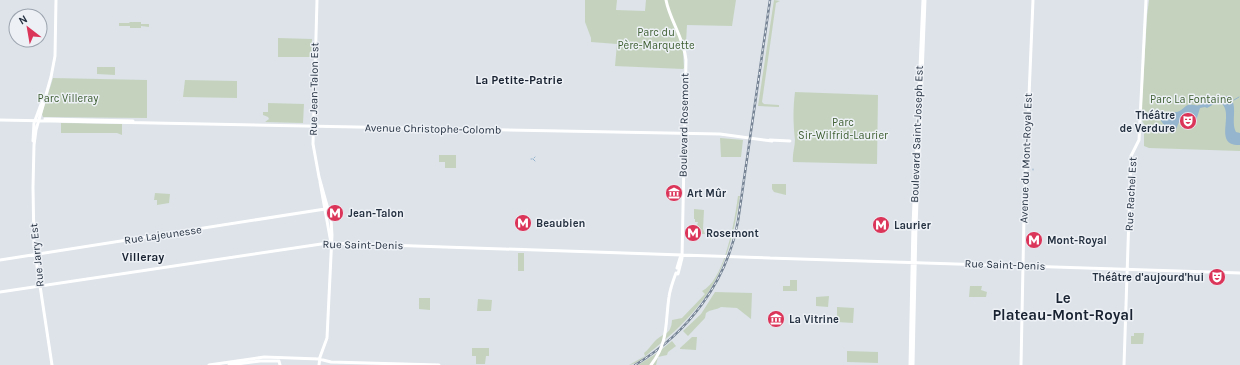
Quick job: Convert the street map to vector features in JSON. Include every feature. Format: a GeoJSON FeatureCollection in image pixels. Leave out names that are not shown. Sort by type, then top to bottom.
{"type":"FeatureCollection","features":[{"type":"Feature","properties":{"kind":"main road","name":"Rue Jarry Est"},"geometry":{"type":"LineString","coordinates":[[52,365],[35,254],[33,205],[34,144],[37,119],[55,56],[56,0]]}},
{"type":"Feature","properties":{"kind":"main road","name":"Rue Jean-Talon Est"},"geometry":{"type":"LineString","coordinates":[[317,0],[313,126],[314,150],[332,226],[327,338],[319,362]]}},
{"type":"Feature","properties":{"kind":"main road","name":"Boulevard Rosemont"},"geometry":{"type":"LineString","coordinates":[[653,365],[664,340],[667,325],[669,296],[677,273],[681,255],[685,55],[666,0]]}},
{"type":"Feature","properties":{"kind":"main road","name":"Boulevard Saint-Joseph Est"},"geometry":{"type":"LineString","coordinates":[[911,365],[924,0]]}},
{"type":"Feature","properties":{"kind":"main road","name":"Avenue du Mont-Royal Est"},"geometry":{"type":"LineString","coordinates":[[1021,365],[1024,216],[1033,0]]}},
{"type":"Feature","properties":{"kind":"main road","name":"Rue Rachel Est"},"geometry":{"type":"LineString","coordinates":[[1124,365],[1131,156],[1139,140],[1146,0]]}},
{"type":"Feature","properties":{"kind":"main road","name":"Avenue Christophe-Colomb"},"geometry":{"type":"LineString","coordinates":[[0,119],[684,134],[741,136],[790,141]]}},
{"type":"Feature","properties":{"kind":"main road","name":"Rue Jean-Talon Est"},"geometry":{"type":"LineString","coordinates":[[320,177],[320,188],[331,243]]}},
{"type":"Feature","properties":{"kind":"main road","name":"Rue Lajeunesse"},"geometry":{"type":"LineString","coordinates":[[0,260],[325,209]]}},
{"type":"Feature","properties":{"kind":"main road","name":"Rue Saint-Denis"},"geometry":{"type":"LineString","coordinates":[[0,292],[331,243],[1240,273]]}},
{"type":"Feature","properties":{"kind":"main road"},"geometry":{"type":"LineString","coordinates":[[209,365],[264,357],[319,362],[439,365]]}},
{"type":"Feature","properties":{"kind":"main road"},"geometry":{"type":"LineString","coordinates":[[229,365],[265,361],[279,361],[280,365]]}},
{"type":"Feature","properties":{"kind":"green space","name":"Parc du Père-Marquette"},"geometry":{"type":"Polygon","coordinates":[[[585,0],[617,0],[616,10],[645,11],[646,0],[736,0],[732,26],[687,25],[686,43],[683,52],[683,69],[615,66],[617,44],[591,42],[585,22],[585,0]]]}},
{"type":"Feature","properties":{"kind":"green space"},"geometry":{"type":"Polygon","coordinates":[[[774,0],[780,1],[776,3],[762,102],[764,104],[779,105],[779,107],[758,106],[774,0]]]}},
{"type":"Feature","properties":{"kind":"green space","name":"Parc La Fontaine"},"geometry":{"type":"Polygon","coordinates":[[[1149,0],[1240,0],[1240,151],[1149,148],[1144,146],[1144,124],[1141,119],[1149,0]]]}},
{"type":"Feature","properties":{"kind":"green space"},"geometry":{"type":"Polygon","coordinates":[[[130,22],[149,24],[149,27],[141,26],[141,28],[130,28],[130,26],[119,26],[119,23],[130,22]]]}},
{"type":"Feature","properties":{"kind":"green space"},"geometry":{"type":"Polygon","coordinates":[[[278,38],[312,39],[312,57],[278,57],[278,38]]]}},
{"type":"Feature","properties":{"kind":"green space"},"geometry":{"type":"Polygon","coordinates":[[[97,67],[115,67],[115,75],[97,74],[97,67]]]}},
{"type":"Feature","properties":{"kind":"green space","name":"Parc Villeray"},"geometry":{"type":"Polygon","coordinates":[[[53,78],[147,80],[147,118],[43,117],[42,114],[53,78]]]}},
{"type":"Feature","properties":{"kind":"green space"},"geometry":{"type":"Polygon","coordinates":[[[185,80],[237,81],[237,98],[183,97],[185,80]]]}},
{"type":"Feature","properties":{"kind":"green space","name":"Parc Sir-Wilfrid-Laurier"},"geometry":{"type":"Polygon","coordinates":[[[795,92],[878,95],[877,164],[793,162],[795,140],[795,92]]]}},
{"type":"Feature","properties":{"kind":"green space"},"geometry":{"type":"Polygon","coordinates":[[[268,103],[304,104],[303,123],[265,122],[269,119],[263,115],[263,112],[268,112],[268,103]]]}},
{"type":"Feature","properties":{"kind":"green space"},"geometry":{"type":"Polygon","coordinates":[[[61,123],[122,124],[122,135],[117,133],[61,133],[61,123]]]}},
{"type":"Feature","properties":{"kind":"green space"},"geometry":{"type":"Polygon","coordinates":[[[720,138],[743,140],[741,157],[721,157],[720,138]]]}},
{"type":"Feature","properties":{"kind":"green space"},"geometry":{"type":"Polygon","coordinates":[[[439,155],[456,155],[456,168],[445,168],[445,162],[439,162],[439,155]]]}},
{"type":"Feature","properties":{"kind":"green space"},"geometry":{"type":"Polygon","coordinates":[[[772,184],[786,184],[786,195],[774,192],[772,189],[772,184]]]}},
{"type":"Feature","properties":{"kind":"green space"},"geometry":{"type":"Polygon","coordinates":[[[155,193],[170,194],[169,203],[157,205],[157,200],[154,200],[155,193]]]}},
{"type":"Feature","properties":{"kind":"green space"},"geometry":{"type":"Polygon","coordinates":[[[738,196],[740,196],[730,244],[723,264],[714,282],[690,316],[674,332],[643,358],[636,363],[629,365],[645,356],[644,353],[655,341],[669,331],[672,320],[682,318],[705,294],[702,291],[710,285],[717,275],[728,248],[738,196]]]}},
{"type":"Feature","properties":{"kind":"green space"},"geometry":{"type":"Polygon","coordinates":[[[694,209],[704,210],[703,229],[705,234],[699,234],[697,231],[693,230],[696,230],[698,226],[698,222],[695,222],[694,219],[694,209]]]}},
{"type":"Feature","properties":{"kind":"green space"},"geometry":{"type":"Polygon","coordinates":[[[518,253],[524,253],[524,271],[518,271],[518,253]]]}},
{"type":"Feature","properties":{"kind":"green space"},"geometry":{"type":"Polygon","coordinates":[[[790,280],[797,280],[797,291],[783,291],[783,286],[790,286],[790,280]]]}},
{"type":"Feature","properties":{"kind":"green space"},"geometry":{"type":"Polygon","coordinates":[[[970,286],[982,286],[981,290],[987,292],[986,297],[969,297],[970,286]]]}},
{"type":"Feature","properties":{"kind":"green space"},"geometry":{"type":"Polygon","coordinates":[[[715,292],[752,293],[751,319],[737,308],[721,307],[706,313],[705,318],[688,336],[683,331],[701,314],[715,292]]]}},
{"type":"Feature","properties":{"kind":"green space"},"geometry":{"type":"Polygon","coordinates":[[[829,296],[828,307],[816,306],[816,297],[829,296]]]}},
{"type":"Feature","properties":{"kind":"green space"},"geometry":{"type":"Polygon","coordinates":[[[419,298],[430,298],[430,310],[419,309],[419,298]]]}},
{"type":"Feature","properties":{"kind":"green space"},"geometry":{"type":"Polygon","coordinates":[[[478,299],[492,300],[491,311],[477,311],[478,299]]]}},
{"type":"Feature","properties":{"kind":"green space"},"geometry":{"type":"Polygon","coordinates":[[[837,307],[854,308],[853,323],[837,322],[837,307]]]}},
{"type":"Feature","properties":{"kind":"green space"},"geometry":{"type":"Polygon","coordinates":[[[1134,333],[1144,333],[1143,344],[1131,344],[1131,336],[1134,336],[1134,333]]]}},
{"type":"Feature","properties":{"kind":"green space"},"geometry":{"type":"Polygon","coordinates":[[[692,337],[697,337],[696,350],[680,349],[680,348],[692,337]]]}},
{"type":"Feature","properties":{"kind":"green space"},"geometry":{"type":"Polygon","coordinates":[[[672,341],[676,346],[668,352],[667,355],[658,357],[656,365],[638,365],[657,353],[672,341]]]}},
{"type":"Feature","properties":{"kind":"green space"},"geometry":{"type":"Polygon","coordinates":[[[472,348],[489,348],[489,356],[486,356],[485,364],[476,364],[476,356],[472,356],[472,348]]]}},
{"type":"Feature","properties":{"kind":"green space"},"geometry":{"type":"Polygon","coordinates":[[[847,351],[878,352],[878,363],[847,362],[847,351]]]}},
{"type":"Feature","properties":{"kind":"water"},"geometry":{"type":"Polygon","coordinates":[[[1227,96],[1233,103],[1234,128],[1236,132],[1240,133],[1240,145],[1232,144],[1227,141],[1225,129],[1226,115],[1222,104],[1214,104],[1207,108],[1200,108],[1196,121],[1188,125],[1179,122],[1175,132],[1173,133],[1168,130],[1161,121],[1164,114],[1180,111],[1191,104],[1200,105],[1206,100],[1227,96]]]}},
{"type":"Feature","properties":{"kind":"waterway"},"geometry":{"type":"LineString","coordinates":[[1234,100],[1239,97]]}},
{"type":"Feature","properties":{"kind":"railway"},"geometry":{"type":"LineString","coordinates":[[635,365],[672,338],[688,321],[715,285],[725,265],[733,243],[738,221],[770,0]]}},
{"type":"Feature","properties":{"kind":"place","name":"Théâtre de Verdure"},"geometry":{"type":"Point","coordinates":[1188,121]}},
{"type":"Feature","properties":{"kind":"place","name":"Art Mûr"},"geometry":{"type":"Point","coordinates":[674,193]}},
{"type":"Feature","properties":{"kind":"place","name":"Jean-Talon"},"geometry":{"type":"Point","coordinates":[335,213]}},
{"type":"Feature","properties":{"kind":"place","name":"Beaubien"},"geometry":{"type":"Point","coordinates":[523,223]}},
{"type":"Feature","properties":{"kind":"place","name":"Laurier"},"geometry":{"type":"Point","coordinates":[881,225]}},
{"type":"Feature","properties":{"kind":"place","name":"Rosemont"},"geometry":{"type":"Point","coordinates":[693,233]}},
{"type":"Feature","properties":{"kind":"place","name":"Mont-Royal"},"geometry":{"type":"Point","coordinates":[1034,240]}},
{"type":"Feature","properties":{"kind":"place","name":"Théâtre d'aujourd'hui"},"geometry":{"type":"Point","coordinates":[1217,277]}},
{"type":"Feature","properties":{"kind":"place","name":"La Vitrine"},"geometry":{"type":"Point","coordinates":[776,319]}},
{"type":"Feature","properties":{"kind":"district","name":"La Petite-Patrie"},"geometry":{"type":"Point","coordinates":[519,80]}},
{"type":"Feature","properties":{"kind":"district","name":"Villeray"},"geometry":{"type":"Point","coordinates":[143,257]}},
{"type":"Feature","properties":{"kind":"district","name":"Le Plateau-Mont-Royal"},"geometry":{"type":"Point","coordinates":[1063,306]}}]}
